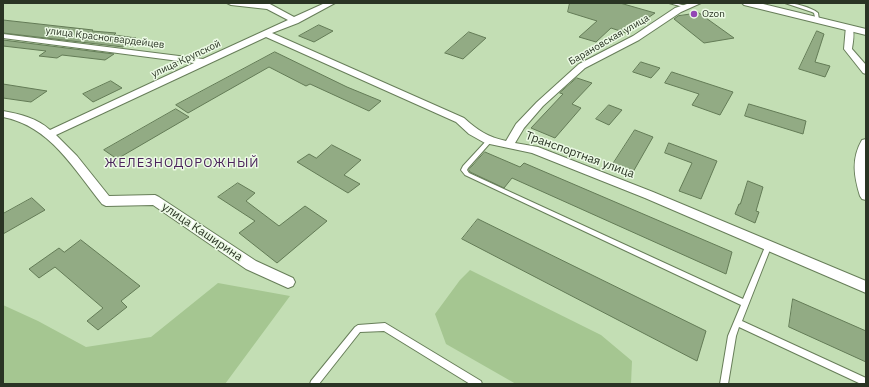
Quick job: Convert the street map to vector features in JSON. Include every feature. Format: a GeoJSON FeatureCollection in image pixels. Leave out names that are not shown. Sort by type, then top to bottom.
{"type":"FeatureCollection","features":[{"type":"Feature","properties":{"kind":"street"},"geometry":{"type":"LineString","coordinates":[[231,3],[271,7]]}},
{"type":"Feature","properties":{"kind":"street"},"geometry":{"type":"LineString","coordinates":[[262,3],[295,21]]}},
{"type":"Feature","properties":{"kind":"street","name":"улица Крупской"},"geometry":{"type":"LineString","coordinates":[[50,134],[331,3]]}},
{"type":"Feature","properties":{"kind":"street","name":"Барановская улица"},"geometry":{"type":"LineString","coordinates":[[509,144],[520,126],[540,104],[573,73],[592,60],[636,38],[673,13],[697,3]]}},
{"type":"Feature","properties":{"kind":"street"},"geometry":{"type":"LineString","coordinates":[[751,3],[866,32]]}},
{"type":"Feature","properties":{"kind":"street"},"geometry":{"type":"LineString","coordinates":[[849,28],[850,36],[848,49],[866,71]]}},
{"type":"Feature","properties":{"kind":"street","name":"Транспортная улица"},"geometry":{"type":"LineString","coordinates":[[267,34],[460,120],[473,132],[489,140],[534,150],[717,223],[768,247],[866,287]]}},
{"type":"Feature","properties":{"kind":"street","name":"улица Красногвардейцев"},"geometry":{"type":"LineString","coordinates":[[3,36],[205,62]]}},
{"type":"Feature","properties":{"kind":"street","name":"улица Каширина"},"geometry":{"type":"LineString","coordinates":[[3,114],[18,117],[35,124],[50,134],[106,201],[155,200],[252,265],[288,282]]}},
{"type":"Feature","properties":{"kind":"street"},"geometry":{"type":"LineString","coordinates":[[866,143],[859,161],[858,172],[866,196]]}},
{"type":"Feature","properties":{"kind":"lane"},"geometry":{"type":"LineString","coordinates":[[671,3],[687,7]]}},
{"type":"Feature","properties":{"kind":"lane"},"geometry":{"type":"LineString","coordinates":[[787,3],[813,11],[816,13],[817,20]]}},
{"type":"Feature","properties":{"kind":"lane"},"geometry":{"type":"LineString","coordinates":[[489,140],[465,167],[464,170],[467,174],[744,303]]}},
{"type":"Feature","properties":{"kind":"lane"},"geometry":{"type":"LineString","coordinates":[[724,384],[732,336],[744,303],[768,247]]}},
{"type":"Feature","properties":{"kind":"lane"},"geometry":{"type":"LineString","coordinates":[[737,322],[866,382]]}},
{"type":"Feature","properties":{"kind":"lane"},"geometry":{"type":"LineString","coordinates":[[314,384],[358,328],[385,327],[478,384]]}},
{"type":"Feature","properties":{"kind":"green space"},"geometry":{"type":"Polygon","coordinates":[[[470,270],[601,335],[632,361],[631,384],[516,384],[446,344],[435,314],[460,280],[470,270]]]}},
{"type":"Feature","properties":{"kind":"green space"},"geometry":{"type":"Polygon","coordinates":[[[218,283],[290,296],[225,384],[3,384],[3,305],[38,321],[86,347],[151,337],[218,283]]]}},
{"type":"Feature","properties":{"kind":"building"},"geometry":{"type":"Polygon","coordinates":[[[570,3],[620,3],[655,13],[626,33],[611,28],[596,42],[579,37],[597,21],[568,12],[570,3]]]}},
{"type":"Feature","properties":{"kind":"building"},"geometry":{"type":"Polygon","coordinates":[[[699,13],[734,38],[704,43],[674,19],[678,16],[699,13]]]}},
{"type":"Feature","properties":{"kind":"building"},"geometry":{"type":"Polygon","coordinates":[[[3,20],[116,33],[114,35],[136,38],[123,47],[3,33],[3,20]]]}},
{"type":"Feature","properties":{"kind":"building"},"geometry":{"type":"Polygon","coordinates":[[[319,25],[333,31],[314,42],[299,36],[319,25]]]}},
{"type":"Feature","properties":{"kind":"building"},"geometry":{"type":"Polygon","coordinates":[[[817,31],[824,34],[815,62],[830,66],[825,77],[799,69],[817,31]]]}},
{"type":"Feature","properties":{"kind":"building"},"geometry":{"type":"Polygon","coordinates":[[[469,32],[486,38],[463,59],[445,53],[469,32]]]}},
{"type":"Feature","properties":{"kind":"building"},"geometry":{"type":"Polygon","coordinates":[[[3,40],[114,54],[105,60],[62,55],[57,58],[39,56],[46,51],[3,46],[3,40]]]}},
{"type":"Feature","properties":{"kind":"building"},"geometry":{"type":"Polygon","coordinates":[[[275,52],[347,87],[381,101],[369,111],[310,84],[306,86],[269,67],[188,113],[176,105],[275,52]]]}},
{"type":"Feature","properties":{"kind":"building"},"geometry":{"type":"Polygon","coordinates":[[[641,62],[660,68],[651,78],[633,72],[641,62]]]}},
{"type":"Feature","properties":{"kind":"building"},"geometry":{"type":"Polygon","coordinates":[[[672,72],[733,92],[720,115],[692,105],[699,94],[665,83],[672,72]]]}},
{"type":"Feature","properties":{"kind":"building"},"geometry":{"type":"Polygon","coordinates":[[[577,78],[592,83],[572,104],[581,108],[555,138],[531,128],[563,94],[560,93],[577,78]]]}},
{"type":"Feature","properties":{"kind":"building"},"geometry":{"type":"Polygon","coordinates":[[[111,81],[122,88],[93,102],[83,94],[111,81]]]}},
{"type":"Feature","properties":{"kind":"building"},"geometry":{"type":"Polygon","coordinates":[[[3,84],[47,91],[31,102],[3,98],[3,84]]]}},
{"type":"Feature","properties":{"kind":"building"},"geometry":{"type":"Polygon","coordinates":[[[749,104],[806,121],[803,134],[745,116],[749,104]]]}},
{"type":"Feature","properties":{"kind":"building"},"geometry":{"type":"Polygon","coordinates":[[[609,105],[622,110],[609,125],[596,119],[609,105]]]}},
{"type":"Feature","properties":{"kind":"building"},"geometry":{"type":"Polygon","coordinates":[[[176,109],[189,117],[117,159],[104,150],[176,109]]]}},
{"type":"Feature","properties":{"kind":"building"},"geometry":{"type":"Polygon","coordinates":[[[635,130],[653,137],[633,172],[613,164],[635,130]]]}},
{"type":"Feature","properties":{"kind":"building"},"geometry":{"type":"Polygon","coordinates":[[[669,143],[717,161],[701,199],[679,191],[692,163],[665,153],[669,143]]]}},
{"type":"Feature","properties":{"kind":"building"},"geometry":{"type":"Polygon","coordinates":[[[332,145],[361,160],[344,175],[360,184],[348,193],[297,162],[309,154],[316,158],[332,145]]]}},
{"type":"Feature","properties":{"kind":"building"},"geometry":{"type":"Polygon","coordinates":[[[485,152],[520,167],[524,163],[732,252],[726,274],[512,178],[504,188],[470,172],[469,170],[485,152]]]}},
{"type":"Feature","properties":{"kind":"building"},"geometry":{"type":"Polygon","coordinates":[[[748,181],[763,187],[756,211],[759,212],[755,223],[735,214],[748,181]]]}},
{"type":"Feature","properties":{"kind":"building"},"geometry":{"type":"Polygon","coordinates":[[[238,183],[255,193],[246,201],[279,226],[305,206],[327,221],[277,263],[239,233],[255,221],[218,197],[238,183]]]}},
{"type":"Feature","properties":{"kind":"building"},"geometry":{"type":"Polygon","coordinates":[[[32,198],[45,210],[3,234],[3,214],[32,198]]]}},
{"type":"Feature","properties":{"kind":"building"},"geometry":{"type":"Polygon","coordinates":[[[478,219],[706,331],[697,361],[462,239],[478,219]]]}},
{"type":"Feature","properties":{"kind":"building"},"geometry":{"type":"Polygon","coordinates":[[[81,240],[140,286],[121,301],[127,307],[98,330],[87,321],[103,308],[55,267],[39,278],[29,269],[59,248],[64,252],[81,240]]]}},
{"type":"Feature","properties":{"kind":"building"},"geometry":{"type":"Polygon","coordinates":[[[793,299],[866,331],[866,362],[789,327],[793,299]]]}},
{"type":"Feature","properties":{"kind":"place","name":"Ozon"},"geometry":{"type":"Point","coordinates":[694,14]}},
{"type":"Feature","properties":{"kind":"district","name":"ЖЕЛЕЗНОДОРОЖНЫЙ"},"geometry":{"type":"Point","coordinates":[182,163]}}]}
